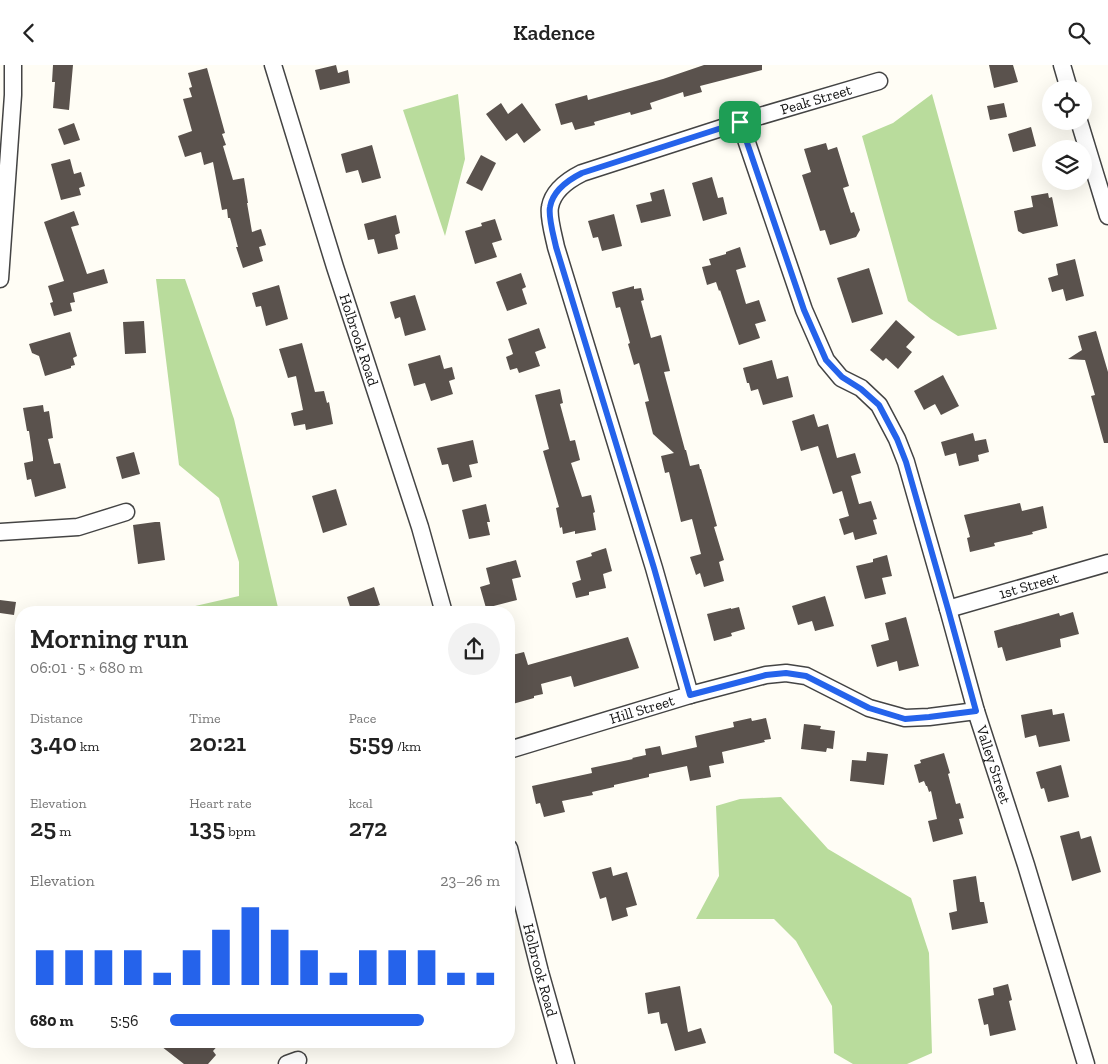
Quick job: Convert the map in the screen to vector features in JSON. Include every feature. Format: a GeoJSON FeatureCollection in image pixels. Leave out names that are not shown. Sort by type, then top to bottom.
{"type":"FeatureCollection","features":[{"type":"Feature","properties":{"kind":"street"},"geometry":{"type":"LineString","coordinates":[[0,279],[6,95],[13,65]]}},
{"type":"Feature","properties":{"kind":"street","name":"Holbrook Road"},"geometry":{"type":"LineString","coordinates":[[273,65],[420,527],[442,606]]}},
{"type":"Feature","properties":{"kind":"street"},"geometry":{"type":"LineString","coordinates":[[1062,65],[1066,80]]}},
{"type":"Feature","properties":{"kind":"street","name":"Peak Street"},"geometry":{"type":"LineString","coordinates":[[690,695],[651,559],[559,256],[552,227],[550,207],[557,192],[570,179],[582,173],[740,122],[879,81]]}},
{"type":"Feature","properties":{"kind":"street","name":"Valley Street"},"geometry":{"type":"LineString","coordinates":[[740,122],[804,310],[826,360],[842,377],[861,389],[879,405],[897,439],[906,462],[976,711],[1026,865],[1086,1064]]}},
{"type":"Feature","properties":{"kind":"street"},"geometry":{"type":"LineString","coordinates":[[1082,130],[1108,216]]}},
{"type":"Feature","properties":{"kind":"street"},"geometry":{"type":"LineString","coordinates":[[0,532],[78,527],[126,513]]}},
{"type":"Feature","properties":{"kind":"street","name":"1st Street"},"geometry":{"type":"LineString","coordinates":[[948,609],[1108,563]]}},
{"type":"Feature","properties":{"kind":"street","name":"Hill Street"},"geometry":{"type":"LineString","coordinates":[[515,748],[690,695],[766,675],[786,673],[806,676],[869,708],[905,719],[976,711]]}},
{"type":"Feature","properties":{"kind":"street","name":"Holbrook Road"},"geometry":{"type":"LineString","coordinates":[[515,872],[540,972],[566,1064]]}},
{"type":"Feature","properties":{"kind":"green space"},"geometry":{"type":"Polygon","coordinates":[[[458,94],[465,159],[445,236],[403,110],[458,94]]]}},
{"type":"Feature","properties":{"kind":"green space"},"geometry":{"type":"Polygon","coordinates":[[[932,94],[997,329],[958,336],[931,319],[908,301],[862,136],[893,123],[932,94]]]}},
{"type":"Feature","properties":{"kind":"green space"},"geometry":{"type":"Polygon","coordinates":[[[156,279],[185,279],[234,419],[278,606],[195,606],[239,596],[239,562],[219,498],[179,465],[156,279]]]}},
{"type":"Feature","properties":{"kind":"green space"},"geometry":{"type":"Polygon","coordinates":[[[781,797],[828,849],[911,898],[929,953],[932,1053],[907,1064],[853,1064],[834,1053],[832,1006],[796,941],[774,919],[696,919],[719,876],[716,806],[740,799],[781,797]]]}},
{"type":"Feature","properties":{"kind":"building"},"geometry":{"type":"Polygon","coordinates":[[[53,65],[73,65],[69,110],[53,108],[55,82],[52,82],[53,65]]]}},
{"type":"Feature","properties":{"kind":"building"},"geometry":{"type":"Polygon","coordinates":[[[336,65],[338,73],[348,70],[350,83],[320,90],[315,70],[336,65]]]}},
{"type":"Feature","properties":{"kind":"building"},"geometry":{"type":"Polygon","coordinates":[[[704,65],[762,65],[762,70],[700,86],[702,92],[684,97],[683,92],[650,103],[652,109],[631,115],[630,112],[594,122],[595,125],[575,130],[572,122],[561,125],[555,104],[587,95],[588,100],[663,79],[704,65]]]}},
{"type":"Feature","properties":{"kind":"building"},"geometry":{"type":"Polygon","coordinates":[[[989,65],[1013,65],[1018,82],[994,88],[989,65]]]}},
{"type":"Feature","properties":{"kind":"building"},"geometry":{"type":"Polygon","coordinates":[[[207,68],[225,133],[222,134],[226,145],[223,146],[233,180],[244,178],[252,232],[261,229],[266,245],[259,247],[263,261],[243,268],[227,209],[222,210],[213,162],[204,165],[201,152],[185,157],[178,136],[192,131],[183,99],[192,97],[189,88],[192,87],[188,73],[207,68]]]}},
{"type":"Feature","properties":{"kind":"building"},"geometry":{"type":"Polygon","coordinates":[[[501,103],[508,114],[522,103],[541,130],[524,143],[517,133],[506,141],[486,114],[501,103]]]}},
{"type":"Feature","properties":{"kind":"building"},"geometry":{"type":"Polygon","coordinates":[[[1004,103],[1007,117],[990,120],[987,106],[1004,103]]]}},
{"type":"Feature","properties":{"kind":"building"},"geometry":{"type":"Polygon","coordinates":[[[74,123],[80,140],[64,145],[58,129],[74,123]]]}},
{"type":"Feature","properties":{"kind":"building"},"geometry":{"type":"Polygon","coordinates":[[[1031,127],[1036,146],[1013,152],[1008,134],[1031,127]]]}},
{"type":"Feature","properties":{"kind":"building"},"geometry":{"type":"Polygon","coordinates":[[[826,143],[828,150],[837,147],[849,186],[843,188],[851,213],[854,212],[860,230],[856,237],[830,245],[825,230],[820,231],[802,175],[811,172],[804,149],[826,143]]]}},
{"type":"Feature","properties":{"kind":"building"},"geometry":{"type":"Polygon","coordinates":[[[372,145],[381,178],[362,183],[358,170],[346,173],[341,154],[372,145]]]}},
{"type":"Feature","properties":{"kind":"building"},"geometry":{"type":"Polygon","coordinates":[[[481,155],[496,163],[482,191],[466,183],[481,155]]]}},
{"type":"Feature","properties":{"kind":"building"},"geometry":{"type":"Polygon","coordinates":[[[70,159],[74,174],[81,172],[85,186],[79,188],[81,195],[61,200],[51,164],[70,159]]]}},
{"type":"Feature","properties":{"kind":"building"},"geometry":{"type":"Polygon","coordinates":[[[712,177],[718,198],[723,197],[727,214],[703,221],[692,183],[712,177]]]}},
{"type":"Feature","properties":{"kind":"building"},"geometry":{"type":"Polygon","coordinates":[[[664,189],[671,216],[641,223],[636,205],[652,201],[650,193],[664,189]]]}},
{"type":"Feature","properties":{"kind":"building"},"geometry":{"type":"Polygon","coordinates":[[[1048,193],[1049,198],[1052,197],[1058,226],[1023,234],[1018,231],[1014,211],[1033,207],[1031,196],[1048,193]]]}},
{"type":"Feature","properties":{"kind":"building"},"geometry":{"type":"Polygon","coordinates":[[[74,211],[79,225],[71,227],[87,274],[104,269],[108,283],[73,293],[75,302],[70,303],[72,311],[54,316],[50,303],[53,302],[48,286],[64,281],[44,222],[74,211]]]}},
{"type":"Feature","properties":{"kind":"building"},"geometry":{"type":"Polygon","coordinates":[[[614,214],[622,246],[602,251],[598,237],[593,238],[588,221],[614,214]]]}},
{"type":"Feature","properties":{"kind":"building"},"geometry":{"type":"Polygon","coordinates":[[[396,215],[400,233],[395,235],[398,249],[378,254],[374,239],[368,240],[364,224],[396,215]]]}},
{"type":"Feature","properties":{"kind":"building"},"geometry":{"type":"Polygon","coordinates":[[[495,219],[502,240],[492,243],[497,257],[475,264],[465,231],[482,226],[481,223],[495,219]]]}},
{"type":"Feature","properties":{"kind":"building"},"geometry":{"type":"Polygon","coordinates":[[[740,247],[746,267],[736,270],[746,304],[759,300],[766,321],[755,324],[760,338],[739,345],[720,290],[716,282],[707,285],[702,267],[711,265],[709,259],[740,247]]]}},
{"type":"Feature","properties":{"kind":"building"},"geometry":{"type":"Polygon","coordinates":[[[1075,259],[1084,296],[1066,301],[1063,289],[1052,292],[1048,278],[1058,275],[1056,264],[1075,259]]]}},
{"type":"Feature","properties":{"kind":"building"},"geometry":{"type":"Polygon","coordinates":[[[869,268],[883,314],[852,323],[837,278],[869,268]]]}},
{"type":"Feature","properties":{"kind":"building"},"geometry":{"type":"Polygon","coordinates":[[[521,273],[526,287],[522,289],[527,304],[507,311],[496,282],[521,273]]]}},
{"type":"Feature","properties":{"kind":"building"},"geometry":{"type":"Polygon","coordinates":[[[279,285],[288,319],[266,326],[261,306],[256,307],[252,293],[279,285]]]}},
{"type":"Feature","properties":{"kind":"building"},"geometry":{"type":"Polygon","coordinates":[[[634,286],[634,289],[641,288],[644,300],[641,301],[651,338],[661,335],[670,371],[664,372],[685,450],[690,466],[699,464],[717,526],[714,527],[724,560],[719,562],[724,581],[704,587],[700,573],[696,575],[690,557],[701,554],[692,519],[681,522],[669,472],[665,473],[661,456],[674,453],[653,434],[645,402],[649,401],[639,363],[634,365],[620,307],[616,308],[612,292],[634,286]]]}},
{"type":"Feature","properties":{"kind":"building"},"geometry":{"type":"Polygon","coordinates":[[[415,295],[426,330],[405,336],[400,317],[395,319],[390,302],[415,295]]]}},
{"type":"Feature","properties":{"kind":"building"},"geometry":{"type":"Polygon","coordinates":[[[896,320],[915,337],[906,347],[912,352],[898,369],[886,358],[883,361],[870,350],[896,320]]]}},
{"type":"Feature","properties":{"kind":"building"},"geometry":{"type":"Polygon","coordinates":[[[144,321],[146,353],[125,354],[123,322],[144,321]]]}},
{"type":"Feature","properties":{"kind":"building"},"geometry":{"type":"Polygon","coordinates":[[[539,328],[546,348],[535,352],[540,366],[519,373],[517,368],[510,370],[506,357],[513,354],[508,339],[539,328]]]}},
{"type":"Feature","properties":{"kind":"building"},"geometry":{"type":"Polygon","coordinates":[[[1096,331],[1108,372],[1108,443],[1104,443],[1091,396],[1095,395],[1085,360],[1068,359],[1082,350],[1078,336],[1096,331]]]}},
{"type":"Feature","properties":{"kind":"building"},"geometry":{"type":"Polygon","coordinates":[[[70,332],[77,356],[73,358],[75,365],[45,376],[39,356],[32,353],[29,344],[70,332]]]}},
{"type":"Feature","properties":{"kind":"building"},"geometry":{"type":"Polygon","coordinates":[[[302,343],[315,392],[324,391],[327,403],[329,402],[333,424],[306,430],[305,424],[294,426],[291,413],[303,410],[296,376],[288,378],[279,349],[302,343]]]}},
{"type":"Feature","properties":{"kind":"building"},"geometry":{"type":"Polygon","coordinates":[[[440,355],[444,369],[452,367],[455,379],[449,381],[453,394],[431,401],[425,383],[414,386],[408,364],[440,355]]]}},
{"type":"Feature","properties":{"kind":"building"},"geometry":{"type":"Polygon","coordinates":[[[772,360],[777,379],[788,376],[793,397],[763,405],[758,389],[751,391],[743,368],[772,360]]]}},
{"type":"Feature","properties":{"kind":"building"},"geometry":{"type":"Polygon","coordinates":[[[943,375],[959,406],[941,415],[935,404],[924,410],[914,391],[943,375]]]}},
{"type":"Feature","properties":{"kind":"building"},"geometry":{"type":"Polygon","coordinates":[[[560,389],[563,403],[560,404],[570,441],[575,440],[580,460],[571,463],[582,497],[591,495],[595,512],[593,513],[596,530],[575,534],[575,531],[563,534],[562,527],[560,528],[556,508],[559,507],[543,451],[549,449],[535,395],[560,389]]]}},
{"type":"Feature","properties":{"kind":"building"},"geometry":{"type":"Polygon","coordinates":[[[43,405],[44,412],[49,411],[53,438],[48,439],[54,464],[60,463],[66,488],[35,497],[31,479],[27,480],[24,463],[33,461],[33,458],[23,408],[43,405]]]}},
{"type":"Feature","properties":{"kind":"building"},"geometry":{"type":"Polygon","coordinates":[[[814,414],[818,427],[828,424],[837,458],[855,453],[861,473],[851,476],[859,504],[871,501],[877,519],[873,520],[877,534],[855,540],[853,532],[844,535],[839,519],[849,516],[842,491],[833,494],[818,446],[801,451],[792,421],[814,414]]]}},
{"type":"Feature","properties":{"kind":"building"},"geometry":{"type":"Polygon","coordinates":[[[973,433],[975,441],[986,439],[989,452],[978,455],[979,461],[959,466],[956,453],[945,456],[941,442],[973,433]]]}},
{"type":"Feature","properties":{"kind":"building"},"geometry":{"type":"Polygon","coordinates":[[[473,440],[478,463],[469,465],[472,477],[453,482],[448,464],[442,465],[437,448],[473,440]]]}},
{"type":"Feature","properties":{"kind":"building"},"geometry":{"type":"Polygon","coordinates":[[[134,452],[140,474],[122,479],[116,457],[134,452]]]}},
{"type":"Feature","properties":{"kind":"building"},"geometry":{"type":"Polygon","coordinates":[[[336,489],[347,525],[323,533],[312,496],[336,489]]]}},
{"type":"Feature","properties":{"kind":"building"},"geometry":{"type":"Polygon","coordinates":[[[1020,503],[1022,511],[1043,506],[1047,528],[1032,532],[1033,534],[994,543],[995,546],[970,552],[967,538],[970,537],[964,515],[1020,503]]]}},
{"type":"Feature","properties":{"kind":"building"},"geometry":{"type":"Polygon","coordinates":[[[486,504],[490,522],[487,522],[490,535],[469,539],[462,510],[486,504]]]}},
{"type":"Feature","properties":{"kind":"building"},"geometry":{"type":"Polygon","coordinates":[[[160,522],[165,560],[138,564],[133,525],[160,522]]]}},
{"type":"Feature","properties":{"kind":"building"},"geometry":{"type":"Polygon","coordinates":[[[606,548],[612,571],[603,574],[606,588],[589,592],[589,595],[576,598],[572,583],[581,580],[576,561],[592,556],[591,553],[606,548]]]}},
{"type":"Feature","properties":{"kind":"building"},"geometry":{"type":"Polygon","coordinates":[[[887,555],[892,576],[882,578],[886,594],[865,599],[856,566],[873,562],[873,559],[887,555]]]}},
{"type":"Feature","properties":{"kind":"building"},"geometry":{"type":"Polygon","coordinates":[[[516,560],[521,577],[512,579],[517,600],[494,606],[485,606],[480,587],[490,584],[486,568],[516,560]]]}},
{"type":"Feature","properties":{"kind":"building"},"geometry":{"type":"Polygon","coordinates":[[[374,587],[380,605],[350,606],[347,597],[374,587]]]}},
{"type":"Feature","properties":{"kind":"building"},"geometry":{"type":"Polygon","coordinates":[[[825,596],[834,626],[815,631],[812,621],[798,625],[792,606],[825,596]]]}},
{"type":"Feature","properties":{"kind":"building"},"geometry":{"type":"Polygon","coordinates":[[[0,600],[16,602],[14,615],[0,613],[0,600]]]}},
{"type":"Feature","properties":{"kind":"building"},"geometry":{"type":"Polygon","coordinates":[[[739,607],[745,629],[731,633],[732,636],[714,641],[707,614],[739,607]]]}},
{"type":"Feature","properties":{"kind":"building"},"geometry":{"type":"Polygon","coordinates":[[[1073,612],[1079,634],[1060,639],[1061,647],[1006,661],[1002,647],[998,648],[994,631],[1059,613],[1060,616],[1073,612]]]}},
{"type":"Feature","properties":{"kind":"building"},"geometry":{"type":"Polygon","coordinates":[[[906,617],[919,666],[899,671],[897,661],[877,667],[871,645],[889,640],[885,623],[906,617]]]}},
{"type":"Feature","properties":{"kind":"building"},"geometry":{"type":"Polygon","coordinates":[[[628,637],[639,668],[574,687],[571,676],[541,684],[543,694],[515,703],[515,654],[524,652],[528,665],[628,637]]]}},
{"type":"Feature","properties":{"kind":"building"},"geometry":{"type":"Polygon","coordinates":[[[1052,709],[1053,715],[1064,713],[1070,741],[1039,747],[1036,735],[1025,738],[1021,715],[1052,709]]]}},
{"type":"Feature","properties":{"kind":"building"},"geometry":{"type":"Polygon","coordinates":[[[751,718],[752,721],[766,718],[771,739],[722,752],[724,763],[709,766],[711,777],[690,781],[687,766],[649,774],[649,777],[592,792],[593,795],[562,801],[565,812],[544,817],[540,803],[536,804],[532,786],[592,773],[591,768],[646,755],[645,749],[660,746],[662,755],[697,747],[695,736],[734,727],[733,722],[751,718]]]}},
{"type":"Feature","properties":{"kind":"building"},"geometry":{"type":"Polygon","coordinates":[[[804,724],[821,726],[820,729],[835,731],[833,749],[827,748],[826,752],[801,749],[804,724]]]}},
{"type":"Feature","properties":{"kind":"building"},"geometry":{"type":"Polygon","coordinates":[[[867,752],[888,754],[884,785],[850,781],[852,760],[866,761],[867,752]]]}},
{"type":"Feature","properties":{"kind":"building"},"geometry":{"type":"Polygon","coordinates":[[[944,753],[956,804],[960,803],[964,818],[959,819],[963,834],[933,842],[928,821],[937,819],[931,791],[929,792],[924,781],[919,783],[914,765],[921,763],[920,760],[944,753]]]}},
{"type":"Feature","properties":{"kind":"building"},"geometry":{"type":"Polygon","coordinates":[[[1061,765],[1069,797],[1048,802],[1044,788],[1041,789],[1036,772],[1061,765]]]}},
{"type":"Feature","properties":{"kind":"building"},"geometry":{"type":"Polygon","coordinates":[[[1079,831],[1081,839],[1091,836],[1101,872],[1072,881],[1060,836],[1079,831]]]}},
{"type":"Feature","properties":{"kind":"building"},"geometry":{"type":"Polygon","coordinates":[[[611,867],[613,876],[627,872],[637,905],[626,908],[628,916],[612,921],[606,897],[600,899],[592,872],[611,867]]]}},
{"type":"Feature","properties":{"kind":"building"},"geometry":{"type":"Polygon","coordinates":[[[976,876],[980,902],[984,902],[988,923],[952,930],[949,913],[957,911],[953,880],[976,876]]]}},
{"type":"Feature","properties":{"kind":"building"},"geometry":{"type":"Polygon","coordinates":[[[1008,984],[1012,1000],[1009,1001],[1016,1030],[990,1036],[988,1024],[984,1025],[978,999],[994,995],[993,988],[1008,984]]]}},
{"type":"Feature","properties":{"kind":"building"},"geometry":{"type":"Polygon","coordinates":[[[680,986],[688,1032],[701,1028],[706,1043],[675,1051],[667,1023],[661,1024],[659,1012],[648,1014],[645,993],[680,986]]]}},
{"type":"Feature","properties":{"kind":"building"},"geometry":{"type":"Polygon","coordinates":[[[163,1048],[216,1048],[213,1051],[216,1055],[208,1064],[184,1064],[163,1048]]]}},
{"type":"Feature","properties":{"kind":"route"},"geometry":{"type":"LineString","coordinates":[[740,122],[804,310],[826,360],[842,377],[861,389],[879,405],[897,439],[906,462],[976,711],[905,719],[869,708],[806,676],[786,673],[766,675],[690,695],[654,568],[556,247],[550,207],[557,192],[570,179],[582,173],[740,122]]}}]}
